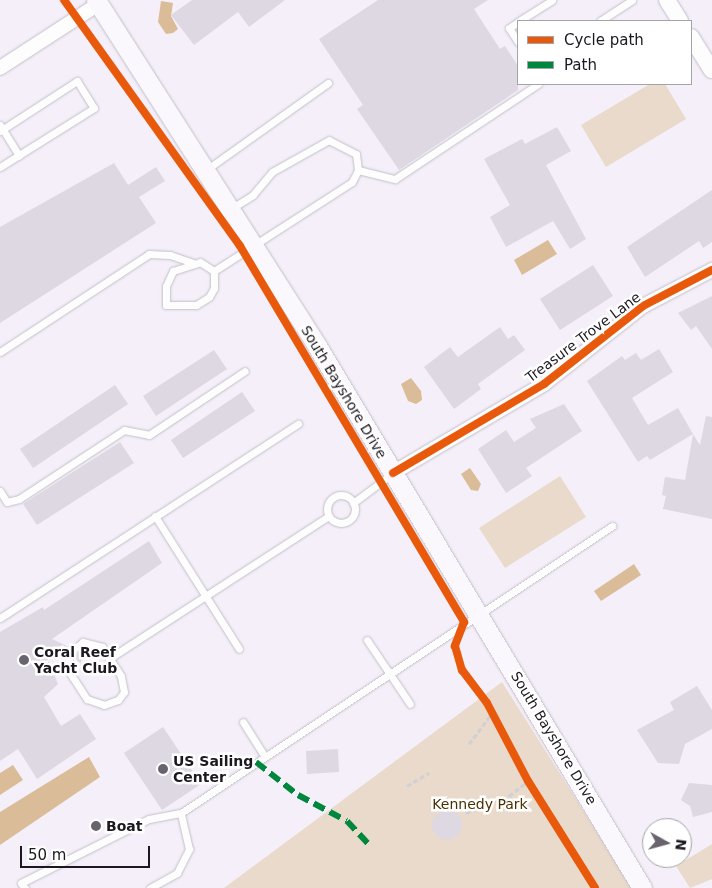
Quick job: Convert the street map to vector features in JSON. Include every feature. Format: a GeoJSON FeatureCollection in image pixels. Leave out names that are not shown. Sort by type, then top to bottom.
{"type":"FeatureCollection","features":[{"type":"Feature","properties":{"kind":"main road","name":"South Bayshore Drive"},"geometry":{"type":"LineString","coordinates":[[100,1],[254,244],[479,613],[642,888]]}},
{"type":"Feature","properties":{"kind":"street"},"geometry":{"type":"LineString","coordinates":[[666,0],[679,20]]}},
{"type":"Feature","properties":{"kind":"street"},"geometry":{"type":"LineString","coordinates":[[0,68],[100,1]]}},
{"type":"Feature","properties":{"kind":"street"},"geometry":{"type":"LineString","coordinates":[[692,39],[712,70]]}},
{"type":"Feature","properties":{"kind":"street","name":"Treasure Trove Lane"},"geometry":{"type":"LineString","coordinates":[[393,473],[544,384],[642,306],[712,270]]}},
{"type":"Feature","properties":{"kind":"lane"},"geometry":{"type":"LineString","coordinates":[[522,20],[552,0]]}},
{"type":"Feature","properties":{"kind":"lane"},"geometry":{"type":"LineString","coordinates":[[602,20],[632,0]]}},
{"type":"Feature","properties":{"kind":"lane"},"geometry":{"type":"LineString","coordinates":[[517,23],[509,28],[517,40]]}},
{"type":"Feature","properties":{"kind":"lane"},"geometry":{"type":"LineString","coordinates":[[0,167],[94,108],[77,81],[1,128],[19,155]]}},
{"type":"Feature","properties":{"kind":"lane"},"geometry":{"type":"LineString","coordinates":[[206,170],[328,83]]}},
{"type":"Feature","properties":{"kind":"lane"},"geometry":{"type":"LineString","coordinates":[[358,170],[395,179],[536,85]]}},
{"type":"Feature","properties":{"kind":"lane"},"geometry":{"type":"LineString","coordinates":[[214,271],[352,182],[358,170],[356,154],[329,140],[272,172],[253,196],[231,209]]}},
{"type":"Feature","properties":{"kind":"lane"},"geometry":{"type":"LineString","coordinates":[[0,352],[149,254],[170,255],[193,263]]}},
{"type":"Feature","properties":{"kind":"lane"},"geometry":{"type":"LineString","coordinates":[[200,262],[214,271],[214,288],[208,297],[196,305],[166,304],[166,286],[173,271],[200,262]]}},
{"type":"Feature","properties":{"kind":"lane"},"geometry":{"type":"LineString","coordinates":[[0,491],[4,503],[19,499],[124,430],[149,435],[245,371]]}},
{"type":"Feature","properties":{"kind":"lane"},"geometry":{"type":"LineString","coordinates":[[0,618],[298,424]]}},
{"type":"Feature","properties":{"kind":"lane"},"geometry":{"type":"LineString","coordinates":[[353,503],[393,473]]}},
{"type":"Feature","properties":{"kind":"lane"},"geometry":{"type":"LineString","coordinates":[[342,495],[353,503],[354,511],[347,521],[335,522],[329,516],[328,503],[334,497],[342,495]]}},
{"type":"Feature","properties":{"kind":"lane"},"geometry":{"type":"LineString","coordinates":[[155,516],[238,649]]}},
{"type":"Feature","properties":{"kind":"lane"},"geometry":{"type":"LineString","coordinates":[[110,658],[329,516]]}},
{"type":"Feature","properties":{"kind":"lane"},"geometry":{"type":"LineString","coordinates":[[25,888],[21,883],[149,819],[181,813],[389,672],[612,526]]}},
{"type":"Feature","properties":{"kind":"lane"},"geometry":{"type":"LineString","coordinates":[[367,640],[410,704]]}},
{"type":"Feature","properties":{"kind":"lane"},"geometry":{"type":"LineString","coordinates":[[68,659],[68,670],[87,699],[104,705],[118,700],[124,692],[121,676],[110,658],[93,642],[83,642],[74,649]]}},
{"type":"Feature","properties":{"kind":"lane"},"geometry":{"type":"LineString","coordinates":[[243,722],[264,757]]}},
{"type":"Feature","properties":{"kind":"lane"},"geometry":{"type":"LineString","coordinates":[[150,888],[177,873],[189,849],[181,813]]}},
{"type":"Feature","properties":{"kind":"path"},"geometry":{"type":"LineString","coordinates":[[469,744],[492,714]]}},
{"type":"Feature","properties":{"kind":"path"},"geometry":{"type":"LineString","coordinates":[[407,786],[429,773]]}},
{"type":"Feature","properties":{"kind":"path"},"geometry":{"type":"LineString","coordinates":[[466,813],[509,796],[528,781]]}},
{"type":"Feature","properties":{"kind":"green space"},"geometry":{"type":"Polygon","coordinates":[[[648,85],[666,85],[686,119],[606,167],[581,125],[648,85]]]}},
{"type":"Feature","properties":{"kind":"green space"},"geometry":{"type":"Polygon","coordinates":[[[560,476],[586,517],[505,568],[479,528],[560,476]]]}},
{"type":"Feature","properties":{"kind":"green space","name":"Kennedy Park"},"geometry":{"type":"Polygon","coordinates":[[[502,682],[632,888],[224,888],[502,682]]]}},
{"type":"Feature","properties":{"kind":"green space"},"geometry":{"type":"Polygon","coordinates":[[[712,844],[712,879],[690,888],[677,868],[692,868],[692,856],[712,844]]]}},
{"type":"Feature","properties":{"kind":"shaded area"},"geometry":{"type":"Polygon","coordinates":[[[161,1],[173,3],[171,16],[178,29],[173,33],[166,34],[158,22],[161,1]]]}},
{"type":"Feature","properties":{"kind":"shaded area"},"geometry":{"type":"Polygon","coordinates":[[[548,240],[557,254],[522,275],[514,260],[548,240]]]}},
{"type":"Feature","properties":{"kind":"shaded area"},"geometry":{"type":"Polygon","coordinates":[[[411,378],[421,391],[422,400],[416,404],[408,401],[401,384],[411,378]]]}},
{"type":"Feature","properties":{"kind":"shaded area"},"geometry":{"type":"Polygon","coordinates":[[[470,468],[481,484],[478,491],[471,490],[461,474],[470,468]]]}},
{"type":"Feature","properties":{"kind":"shaded area"},"geometry":{"type":"Polygon","coordinates":[[[634,564],[641,575],[601,601],[594,591],[634,564]]]}},
{"type":"Feature","properties":{"kind":"shaded area"},"geometry":{"type":"Polygon","coordinates":[[[89,757],[100,777],[0,845],[0,812],[89,757]]]}},
{"type":"Feature","properties":{"kind":"shaded area"},"geometry":{"type":"Polygon","coordinates":[[[13,765],[23,780],[0,795],[0,773],[13,765]]]}},
{"type":"Feature","properties":{"kind":"building"},"geometry":{"type":"Polygon","coordinates":[[[192,0],[285,0],[249,27],[238,12],[194,45],[171,15],[192,0]]]}},
{"type":"Feature","properties":{"kind":"building"},"geometry":{"type":"Polygon","coordinates":[[[378,0],[488,0],[474,9],[500,49],[505,46],[517,64],[518,90],[399,170],[357,109],[363,105],[319,39],[378,0]]]}},
{"type":"Feature","properties":{"kind":"building"},"geometry":{"type":"Polygon","coordinates":[[[557,127],[571,151],[546,165],[586,239],[570,249],[553,221],[506,247],[490,217],[510,205],[484,159],[522,139],[525,144],[557,127]]]}},
{"type":"Feature","properties":{"kind":"building"},"geometry":{"type":"Polygon","coordinates":[[[114,163],[128,185],[156,167],[165,181],[139,197],[156,223],[0,323],[0,227],[114,163]]]}},
{"type":"Feature","properties":{"kind":"building"},"geometry":{"type":"Polygon","coordinates":[[[712,190],[712,242],[703,248],[699,241],[645,277],[627,247],[712,190]]]}},
{"type":"Feature","properties":{"kind":"building"},"geometry":{"type":"Polygon","coordinates":[[[593,265],[613,296],[560,330],[540,299],[593,265]]]}},
{"type":"Feature","properties":{"kind":"building"},"geometry":{"type":"Polygon","coordinates":[[[712,296],[712,349],[696,326],[691,330],[678,313],[712,296]]]}},
{"type":"Feature","properties":{"kind":"building"},"geometry":{"type":"Polygon","coordinates":[[[500,327],[508,339],[514,335],[525,350],[478,384],[481,389],[454,409],[424,367],[450,347],[458,357],[500,327]]]}},
{"type":"Feature","properties":{"kind":"building"},"geometry":{"type":"Polygon","coordinates":[[[659,349],[673,372],[632,398],[648,425],[678,408],[693,434],[650,460],[647,456],[638,462],[587,381],[622,356],[625,360],[636,353],[641,360],[659,349]]]}},
{"type":"Feature","properties":{"kind":"building"},"geometry":{"type":"Polygon","coordinates":[[[214,350],[227,369],[156,416],[143,396],[214,350]]]}},
{"type":"Feature","properties":{"kind":"building"},"geometry":{"type":"Polygon","coordinates":[[[115,385],[128,404],[33,468],[20,449],[115,385]]]}},
{"type":"Feature","properties":{"kind":"building"},"geometry":{"type":"Polygon","coordinates":[[[242,392],[255,411],[183,458],[171,440],[242,392]]]}},
{"type":"Feature","properties":{"kind":"building"},"geometry":{"type":"Polygon","coordinates":[[[564,404],[582,431],[526,468],[532,476],[506,493],[478,449],[506,430],[514,442],[536,428],[530,419],[564,404]]]}},
{"type":"Feature","properties":{"kind":"building"},"geometry":{"type":"Polygon","coordinates":[[[706,416],[712,417],[712,519],[663,509],[666,496],[662,495],[665,477],[685,480],[693,434],[700,445],[706,416]]]}},
{"type":"Feature","properties":{"kind":"building"},"geometry":{"type":"Polygon","coordinates":[[[120,442],[134,463],[37,525],[23,504],[120,442]]]}},
{"type":"Feature","properties":{"kind":"building","name":"Coral Reef Yacht Club"},"geometry":{"type":"Polygon","coordinates":[[[149,541],[162,563],[52,639],[69,647],[72,654],[64,658],[44,650],[58,684],[44,697],[61,726],[80,714],[96,739],[37,779],[18,749],[0,761],[0,632],[43,607],[44,610],[149,541]]]}},
{"type":"Feature","properties":{"kind":"building"},"geometry":{"type":"Polygon","coordinates":[[[72,654],[84,654],[80,664],[72,654]]]}},
{"type":"Feature","properties":{"kind":"building"},"geometry":{"type":"Polygon","coordinates":[[[697,686],[712,710],[712,729],[685,744],[679,764],[658,763],[637,730],[674,710],[670,702],[697,686]]]}},
{"type":"Feature","properties":{"kind":"building","name":"US Sailing Center"},"geometry":{"type":"Polygon","coordinates":[[[163,727],[201,784],[162,810],[124,753],[163,727]]]}},
{"type":"Feature","properties":{"kind":"building"},"geometry":{"type":"Polygon","coordinates":[[[338,749],[339,772],[307,774],[306,751],[338,749]]]}},
{"type":"Feature","properties":{"kind":"building"},"geometry":{"type":"Polygon","coordinates":[[[689,783],[712,785],[712,812],[693,817],[690,806],[681,800],[689,783]]]}},
{"type":"Feature","properties":{"kind":"building"},"geometry":{"type":"Polygon","coordinates":[[[447,810],[458,814],[462,825],[458,836],[447,840],[436,836],[432,825],[436,814],[447,810]]]}},
{"type":"Feature","properties":{"kind":"marked path"},"geometry":{"type":"LineString","coordinates":[[256,762],[298,795],[347,821],[371,847]]}},
{"type":"Feature","properties":{"kind":"cycle path"},"geometry":{"type":"LineString","coordinates":[[64,0],[240,246],[464,622],[455,646],[462,670],[487,703],[528,781],[595,888]]}},
{"type":"Feature","properties":{"kind":"cycle path"},"geometry":{"type":"LineString","coordinates":[[393,473],[544,384],[643,306],[712,270]]}},
{"type":"Feature","properties":{"kind":"place","name":"Coral Reef Yacht Club"},"geometry":{"type":"Point","coordinates":[24,660]}},
{"type":"Feature","properties":{"kind":"place","name":"US Sailing Center"},"geometry":{"type":"Point","coordinates":[163,769]}},
{"type":"Feature","properties":{"kind":"place","name":"Boat"},"geometry":{"type":"Point","coordinates":[96,826]}}]}
